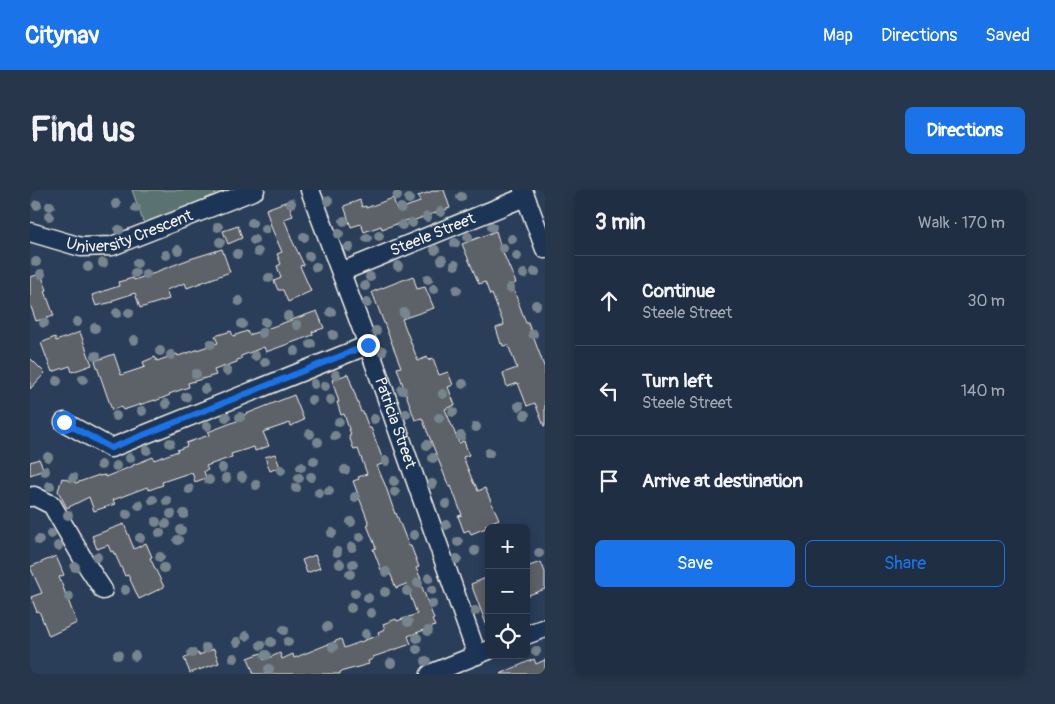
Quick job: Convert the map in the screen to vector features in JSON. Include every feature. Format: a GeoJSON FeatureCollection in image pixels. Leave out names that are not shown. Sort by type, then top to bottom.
{"type":"FeatureCollection","features":[{"type":"Feature","properties":{"kind":"street","name":"University Crescent"},"geometry":{"type":"LineString","coordinates":[[30,232],[80,247],[112,246],[255,190]]}},
{"type":"Feature","properties":{"kind":"street","name":"Patricia Street"},"geometry":{"type":"LineString","coordinates":[[310,190],[483,653]]}},
{"type":"Feature","properties":{"kind":"street","name":"Steele Street"},"geometry":{"type":"LineString","coordinates":[[341,272],[524,194]]}},
{"type":"Feature","properties":{"kind":"street"},"geometry":{"type":"LineString","coordinates":[[524,194],[545,249]]}},
{"type":"Feature","properties":{"kind":"street"},"geometry":{"type":"LineString","coordinates":[[64,422],[111,448],[368,345]]}},
{"type":"Feature","properties":{"kind":"street"},"geometry":{"type":"LineString","coordinates":[[30,496],[34,496],[52,505],[103,590]]}},
{"type":"Feature","properties":{"kind":"street"},"geometry":{"type":"LineString","coordinates":[[530,634],[545,628]]}},
{"type":"Feature","properties":{"kind":"street"},"geometry":{"type":"LineString","coordinates":[[430,674],[483,653]]}},
{"type":"Feature","properties":{"kind":"green space"},"geometry":{"type":"Polygon","coordinates":[[[132,190],[231,190],[144,224],[132,190]]]}},
{"type":"Feature","properties":{"kind":"building"},"geometry":{"type":"Polygon","coordinates":[[[436,190],[444,190],[450,208],[382,229],[381,226],[364,232],[361,224],[351,227],[344,206],[360,200],[362,207],[366,206],[366,208],[393,198],[397,210],[420,202],[418,196],[436,190]]]}},
{"type":"Feature","properties":{"kind":"building"},"geometry":{"type":"Polygon","coordinates":[[[288,201],[293,216],[284,219],[304,265],[300,266],[311,291],[288,302],[283,290],[278,290],[274,281],[281,278],[277,266],[281,264],[277,254],[282,252],[266,209],[288,201]]]}},
{"type":"Feature","properties":{"kind":"building"},"geometry":{"type":"Polygon","coordinates":[[[238,226],[242,238],[228,244],[223,231],[238,226]]]}},
{"type":"Feature","properties":{"kind":"building"},"geometry":{"type":"Polygon","coordinates":[[[496,231],[516,283],[512,285],[545,369],[545,426],[535,403],[527,406],[518,383],[507,387],[503,373],[517,368],[508,345],[503,346],[501,344],[496,328],[504,325],[492,294],[490,295],[485,282],[479,284],[462,244],[496,231]]]}},
{"type":"Feature","properties":{"kind":"building"},"geometry":{"type":"Polygon","coordinates":[[[222,249],[230,272],[187,288],[185,283],[166,290],[169,299],[140,308],[135,293],[113,300],[113,302],[96,306],[92,295],[119,286],[118,282],[133,278],[134,280],[222,249]]]}},
{"type":"Feature","properties":{"kind":"building"},"geometry":{"type":"Polygon","coordinates":[[[41,274],[54,316],[36,321],[30,304],[30,277],[41,274]]]}},
{"type":"Feature","properties":{"kind":"building"},"geometry":{"type":"Polygon","coordinates":[[[413,276],[417,289],[425,287],[434,308],[402,319],[418,361],[427,357],[428,360],[433,358],[439,375],[448,372],[453,385],[448,387],[455,405],[445,409],[459,443],[464,441],[469,455],[463,457],[474,484],[478,491],[485,488],[499,519],[485,524],[485,528],[471,534],[469,530],[464,532],[458,516],[462,515],[422,418],[415,420],[397,368],[401,367],[372,292],[413,276]]]}},
{"type":"Feature","properties":{"kind":"building"},"geometry":{"type":"Polygon","coordinates":[[[317,311],[324,328],[312,332],[313,335],[266,352],[264,347],[241,356],[241,359],[237,360],[237,362],[214,370],[216,375],[188,383],[189,387],[155,401],[123,410],[121,407],[112,410],[95,361],[114,354],[121,375],[145,367],[143,362],[155,357],[157,361],[218,343],[215,336],[231,331],[233,336],[247,331],[249,335],[317,311]]]}},
{"type":"Feature","properties":{"kind":"building"},"geometry":{"type":"Polygon","coordinates":[[[80,332],[92,365],[72,372],[70,366],[52,372],[41,343],[55,337],[56,341],[80,332]]]}},
{"type":"Feature","properties":{"kind":"building"},"geometry":{"type":"Polygon","coordinates":[[[30,358],[45,373],[30,389],[30,358]]]}},
{"type":"Feature","properties":{"kind":"building"},"geometry":{"type":"Polygon","coordinates":[[[348,374],[361,412],[363,412],[369,428],[371,428],[384,463],[377,466],[395,514],[419,567],[416,568],[435,626],[408,636],[411,644],[373,657],[373,659],[368,661],[369,664],[340,672],[340,674],[254,674],[248,658],[261,653],[264,660],[280,653],[282,659],[293,654],[294,658],[341,639],[344,648],[379,635],[378,632],[385,629],[383,624],[417,614],[406,584],[396,588],[388,568],[381,570],[373,549],[376,548],[367,525],[369,524],[353,481],[367,474],[358,449],[354,450],[344,414],[341,415],[332,380],[348,374]]]}},
{"type":"Feature","properties":{"kind":"building"},"geometry":{"type":"Polygon","coordinates":[[[294,395],[304,420],[291,426],[290,423],[263,432],[269,446],[255,451],[254,447],[231,454],[232,457],[206,466],[208,470],[204,471],[206,478],[195,482],[192,472],[162,482],[163,485],[149,490],[147,487],[113,500],[115,504],[94,511],[89,497],[67,508],[58,491],[62,478],[76,483],[99,475],[105,475],[105,477],[153,457],[154,460],[178,451],[187,446],[186,443],[209,435],[208,432],[242,419],[241,416],[294,395]]]}},
{"type":"Feature","properties":{"kind":"building"},"geometry":{"type":"Polygon","coordinates":[[[275,454],[280,467],[270,471],[265,457],[275,454]]]}},
{"type":"Feature","properties":{"kind":"building"},"geometry":{"type":"Polygon","coordinates":[[[39,459],[44,470],[30,475],[30,462],[39,459]]]}},
{"type":"Feature","properties":{"kind":"building"},"geometry":{"type":"Polygon","coordinates":[[[124,524],[134,549],[146,543],[152,557],[150,558],[164,587],[139,599],[128,575],[125,576],[113,551],[111,552],[108,545],[97,549],[92,536],[124,524]]]}},
{"type":"Feature","properties":{"kind":"building"},"geometry":{"type":"Polygon","coordinates":[[[315,555],[320,568],[307,573],[302,560],[315,555]]]}},
{"type":"Feature","properties":{"kind":"building"},"geometry":{"type":"Polygon","coordinates":[[[56,556],[64,575],[59,577],[77,623],[49,636],[31,597],[42,593],[30,567],[56,556]]]}},
{"type":"Feature","properties":{"kind":"building"},"geometry":{"type":"Polygon","coordinates":[[[541,562],[545,572],[545,589],[530,595],[530,569],[530,566],[541,562]]]}},
{"type":"Feature","properties":{"kind":"building"},"geometry":{"type":"Polygon","coordinates":[[[485,578],[485,621],[471,584],[485,578]]]}},
{"type":"Feature","properties":{"kind":"building"},"geometry":{"type":"Polygon","coordinates":[[[214,649],[219,663],[190,673],[184,658],[214,649]]]}},
{"type":"Feature","properties":{"kind":"building"},"geometry":{"type":"Polygon","coordinates":[[[534,659],[536,664],[545,660],[545,674],[500,674],[534,659]]]}},
{"type":"Feature","properties":{"kind":"route"},"geometry":{"type":"LineString","coordinates":[[64,422],[111,448],[368,345]]}}]}
